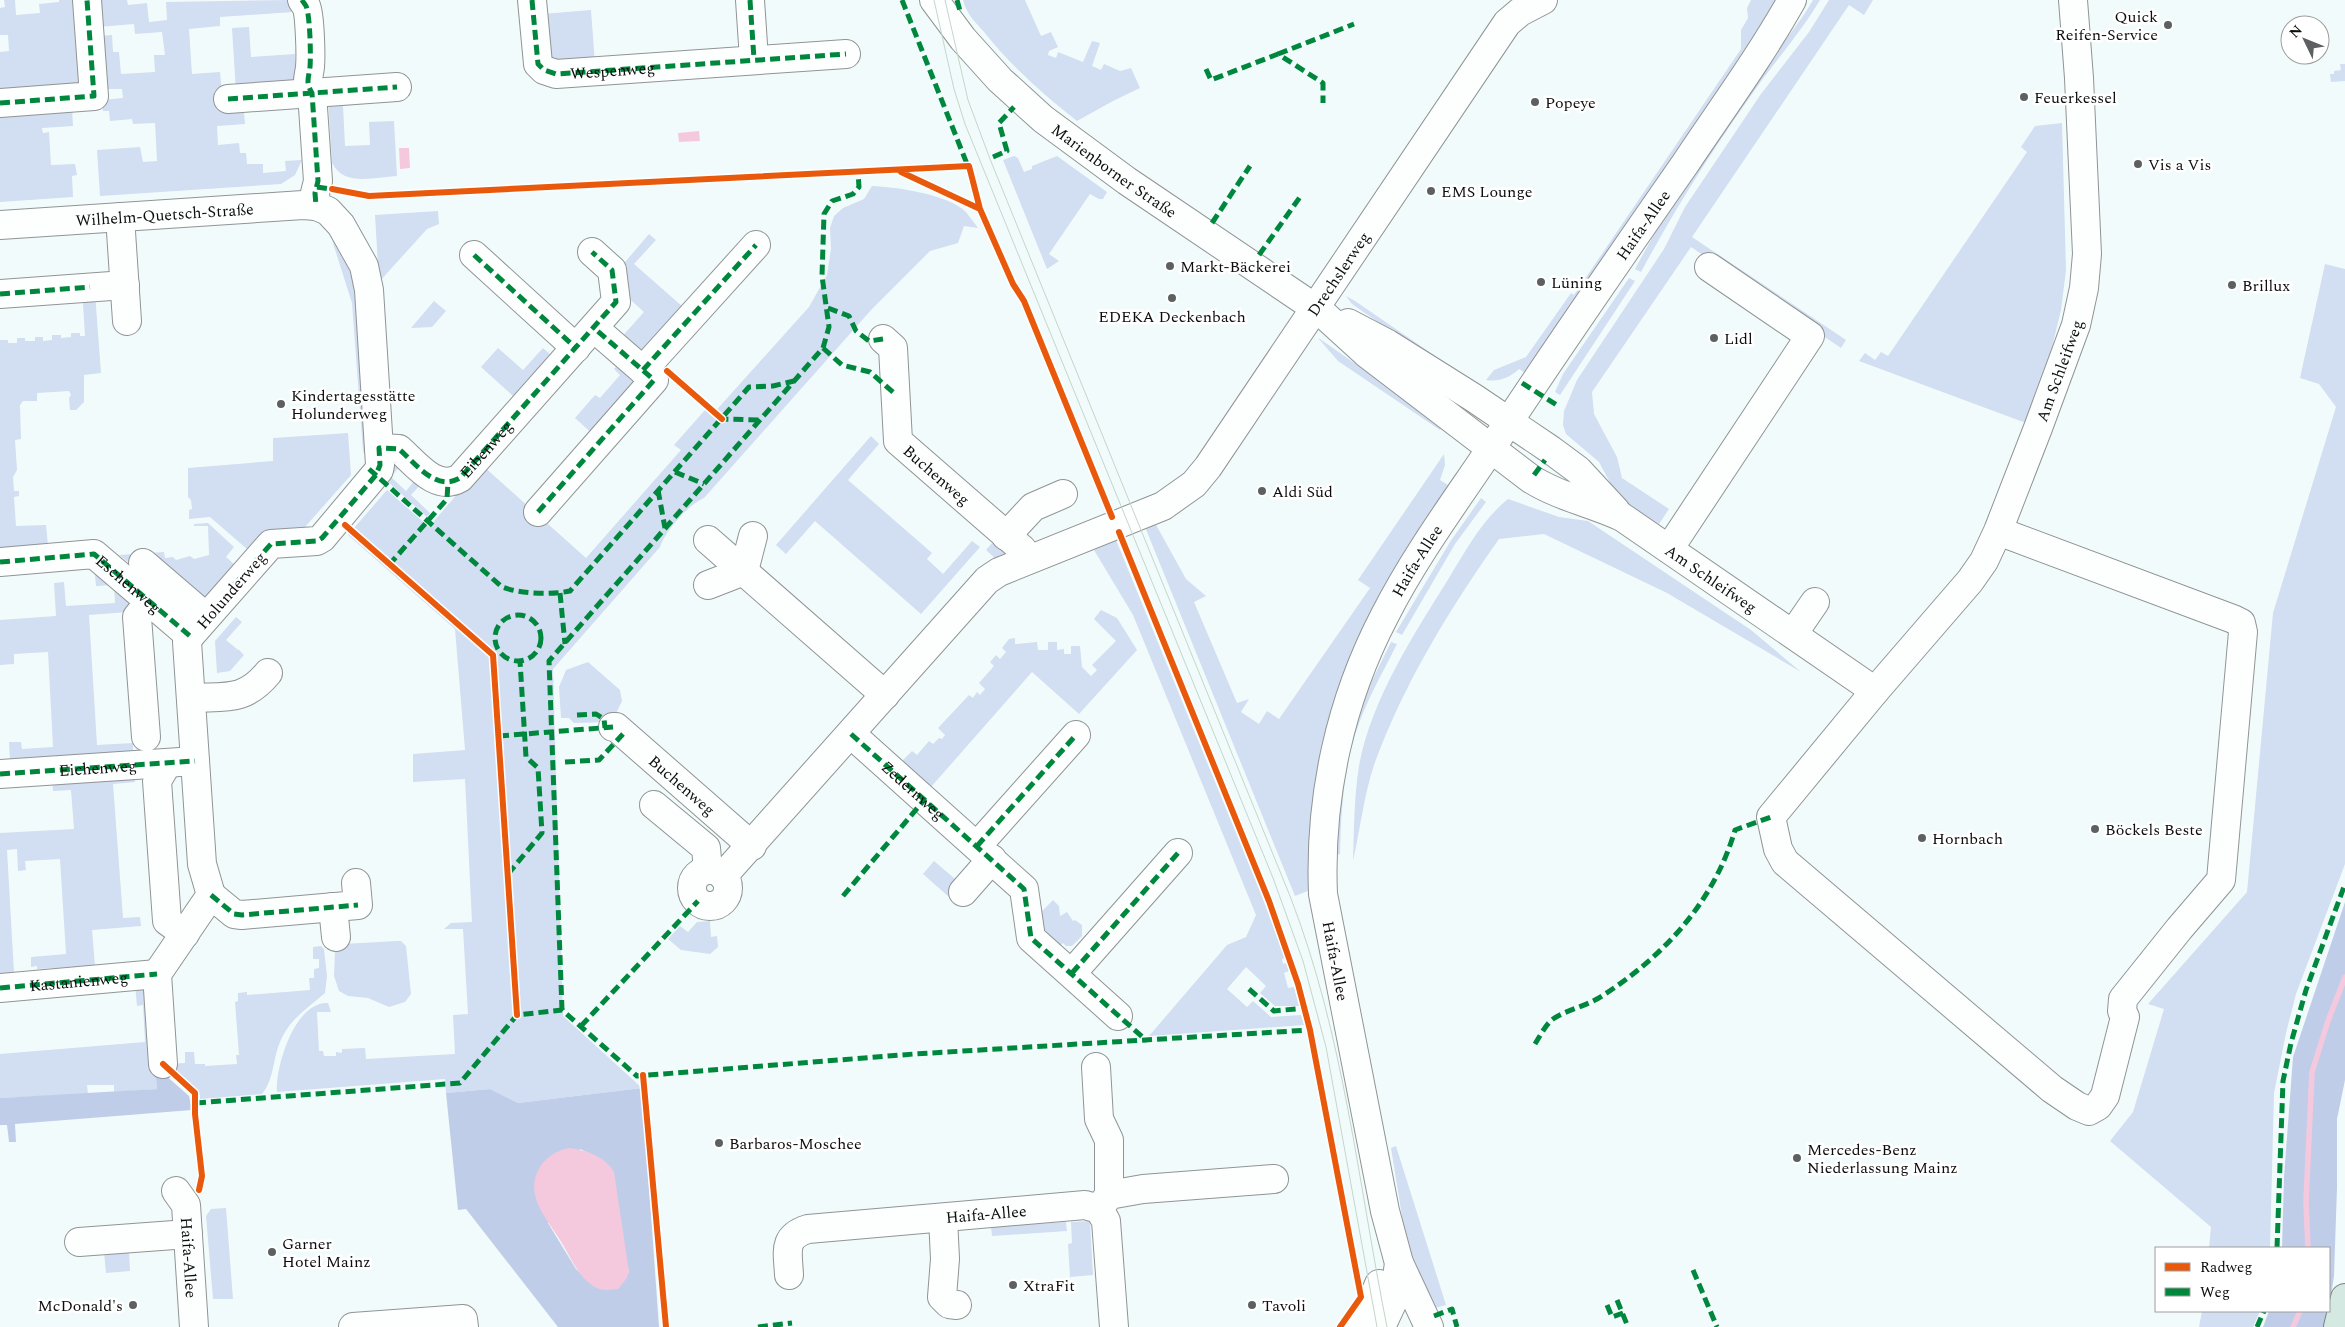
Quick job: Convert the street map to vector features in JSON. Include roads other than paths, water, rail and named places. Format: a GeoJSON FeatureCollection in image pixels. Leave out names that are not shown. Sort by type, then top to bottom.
{"type":"FeatureCollection","features":[{"type":"Feature","properties":{"kind":"highway"},"geometry":{"type":"LineString","coordinates":[[2338,1327],[2345,1298]]}},
{"type":"Feature","properties":{"kind":"street"},"geometry":{"type":"LineString","coordinates":[[0,103],[94,96],[87,0]]}},
{"type":"Feature","properties":{"kind":"street"},"geometry":{"type":"LineString","coordinates":[[302,0],[306,6],[308,16],[310,69],[307,75],[308,87],[312,93],[318,180],[315,194],[322,209]]}},
{"type":"Feature","properties":{"kind":"street","name":"Wespenweg"},"geometry":{"type":"LineString","coordinates":[[532,0],[538,64],[544,70],[556,74],[846,54]]}},
{"type":"Feature","properties":{"kind":"street"},"geometry":{"type":"LineString","coordinates":[[750,0],[754,60]]}},
{"type":"Feature","properties":{"kind":"street","name":"Marienborner Straße"},"geometry":{"type":"LineString","coordinates":[[934,0],[963,39],[994,74],[1043,119],[1126,181],[1242,261],[1319,310],[1355,326],[1388,344],[1509,421]]}},
{"type":"Feature","properties":{"kind":"street","name":"Drechslerweg"},"geometry":{"type":"LineString","coordinates":[[1030,559],[1163,506],[1194,484],[1319,310],[1507,23],[1520,12],[1543,0]]}},
{"type":"Feature","properties":{"kind":"street","name":"Haifa-Allee"},"geometry":{"type":"LineString","coordinates":[[1358,1327],[1393,1259],[1323,894],[1322,862],[1329,779],[1342,724],[1358,672],[1385,615],[1442,520],[1723,108],[1792,0]]}},
{"type":"Feature","properties":{"kind":"street","name":"Am Schleifweg"},"geometry":{"type":"LineString","coordinates":[[1998,531],[2241,623],[2243,632],[2221,880],[2123,999],[2122,1011],[2126,1017],[2105,1096],[2098,1106],[2089,1111],[2077,1106],[2052,1089],[1778,857],[1771,817],[1875,691],[1966,587],[1984,561],[1998,531],[2076,325],[2084,288],[2087,254],[2079,78],[2073,0]]}},
{"type":"Feature","properties":{"kind":"street"},"geometry":{"type":"LineString","coordinates":[[228,99],[397,87]]}},
{"type":"Feature","properties":{"kind":"street","name":"Wilhelm-Quetsch-Straße"},"geometry":{"type":"LineString","coordinates":[[0,225],[302,205],[322,209]]}},
{"type":"Feature","properties":{"kind":"street","name":"Holunderweg"},"geometry":{"type":"LineString","coordinates":[[211,895],[202,864],[187,642],[198,626],[270,544],[317,541],[322,538],[376,475],[380,465],[369,290],[364,266],[341,225],[322,209]]}},
{"type":"Feature","properties":{"kind":"street"},"geometry":{"type":"LineString","coordinates":[[120,217],[127,321]]}},
{"type":"Feature","properties":{"kind":"street"},"geometry":{"type":"LineString","coordinates":[[643,370],[756,245]]}},
{"type":"Feature","properties":{"kind":"street","name":"Eibenweg"},"geometry":{"type":"LineString","coordinates":[[379,448],[396,448],[434,479],[444,483],[454,482],[460,478],[616,302],[612,270],[592,252]]}},
{"type":"Feature","properties":{"kind":"street"},"geometry":{"type":"LineString","coordinates":[[474,256],[576,348]]}},
{"type":"Feature","properties":{"kind":"street"},"geometry":{"type":"LineString","coordinates":[[1669,549],[1810,336],[1709,267]]}},
{"type":"Feature","properties":{"kind":"street"},"geometry":{"type":"LineString","coordinates":[[0,294],[124,285]]}},
{"type":"Feature","properties":{"kind":"street","name":"Marienborner Straße"},"geometry":{"type":"LineString","coordinates":[[1319,310],[1366,353],[1490,449]]}},
{"type":"Feature","properties":{"kind":"street"},"geometry":{"type":"LineString","coordinates":[[538,512],[654,380],[594,328]]}},
{"type":"Feature","properties":{"kind":"street","name":"Buchenweg"},"geometry":{"type":"LineString","coordinates":[[882,339],[893,348],[898,441],[1022,549],[1030,559]]}},
{"type":"Feature","properties":{"kind":"street","name":"Am Schleifweg"},"geometry":{"type":"LineString","coordinates":[[1509,421],[1578,470],[1622,517]]}},
{"type":"Feature","properties":{"kind":"street","name":"Am Schleifweg"},"geometry":{"type":"LineString","coordinates":[[1490,449],[1545,488],[1560,495],[1600,507],[1622,517],[1875,691]]}},
{"type":"Feature","properties":{"kind":"street"},"geometry":{"type":"LineString","coordinates":[[1006,536],[1033,507],[1063,494]]}},
{"type":"Feature","properties":{"kind":"street"},"geometry":{"type":"LineString","coordinates":[[744,571],[753,536]]}},
{"type":"Feature","properties":{"kind":"street"},"geometry":{"type":"LineString","coordinates":[[708,540],[885,695]]}},
{"type":"Feature","properties":{"kind":"street","name":"Eschenweg"},"geometry":{"type":"LineString","coordinates":[[0,562],[94,554],[150,601],[198,626]]}},
{"type":"Feature","properties":{"kind":"street"},"geometry":{"type":"LineString","coordinates":[[654,804],[706,848],[715,873],[752,846],[987,580],[993,575],[1030,559]]}},
{"type":"Feature","properties":{"kind":"street"},"geometry":{"type":"LineString","coordinates":[[143,563],[198,626]]}},
{"type":"Feature","properties":{"kind":"street"},"geometry":{"type":"LineString","coordinates":[[708,585],[744,571]]}},
{"type":"Feature","properties":{"kind":"street"},"geometry":{"type":"LineString","coordinates":[[146,737],[137,616],[150,601]]}},
{"type":"Feature","properties":{"kind":"street"},"geometry":{"type":"LineString","coordinates":[[1793,634],[1815,602]]}},
{"type":"Feature","properties":{"kind":"street"},"geometry":{"type":"LineString","coordinates":[[191,698],[245,694],[257,687],[268,673]]}},
{"type":"Feature","properties":{"kind":"street","name":"Buchenweg"},"geometry":{"type":"LineString","coordinates":[[613,727],[616,727],[752,846]]}},
{"type":"Feature","properties":{"kind":"street","name":"Zedernweg"},"geometry":{"type":"LineString","coordinates":[[851,734],[985,852],[1024,889],[1031,938],[1118,1016]]}},
{"type":"Feature","properties":{"kind":"street"},"geometry":{"type":"LineString","coordinates":[[963,892],[985,852],[1076,735]]}},
{"type":"Feature","properties":{"kind":"street","name":"Eichenweg"},"geometry":{"type":"LineString","coordinates":[[0,774],[196,761]]}},
{"type":"Feature","properties":{"kind":"street"},"geometry":{"type":"LineString","coordinates":[[167,764],[157,781],[167,921],[185,934]]}},
{"type":"Feature","properties":{"kind":"street"},"geometry":{"type":"LineString","coordinates":[[1072,973],[1178,854]]}},
{"type":"Feature","properties":{"kind":"street"},"geometry":{"type":"LineString","coordinates":[[162,1064],[157,974],[211,895],[234,914],[242,915],[349,899],[336,938]]}},
{"type":"Feature","properties":{"kind":"street","name":"Kastanienweg"},"geometry":{"type":"LineString","coordinates":[[0,988],[157,974]]}},
{"type":"Feature","properties":{"kind":"street"},"geometry":{"type":"LineString","coordinates":[[1096,1067],[1099,1119],[1109,1140],[1104,1202],[1114,1327]]}},
{"type":"Feature","properties":{"kind":"street","name":"Haifa-Allee"},"geometry":{"type":"LineString","coordinates":[[789,1275],[789,1242],[799,1232],[808,1229],[1085,1205],[1104,1202],[1143,1189],[1274,1179]]}},
{"type":"Feature","properties":{"kind":"street","name":"Haifa-Allee"},"geometry":{"type":"LineString","coordinates":[[176,1191],[186,1204],[194,1327]]}},
{"type":"Feature","properties":{"kind":"street"},"geometry":{"type":"LineString","coordinates":[[943,1218],[949,1262],[942,1297],[949,1304],[956,1305]]}},
{"type":"Feature","properties":{"kind":"street"},"geometry":{"type":"LineString","coordinates":[[79,1242],[188,1234]]}},
{"type":"Feature","properties":{"kind":"street"},"geometry":{"type":"LineString","coordinates":[[1392,1321],[1393,1259]]}},
{"type":"Feature","properties":{"kind":"street"},"geometry":{"type":"LineString","coordinates":[[1393,1259],[1429,1327]]}},
{"type":"Feature","properties":{"kind":"street"},"geometry":{"type":"LineString","coordinates":[[353,1327],[463,1318],[464,1327]]}},
{"type":"Feature","properties":{"kind":"waterway"},"geometry":{"type":"LineString","coordinates":[[2308,1247],[2306,1202],[2312,1072],[2328,1021],[2345,977]]}},
{"type":"Feature","properties":{"kind":"waterway"},"geometry":{"type":"LineString","coordinates":[[2293,1327],[2300,1312]]}},
{"type":"Feature","properties":{"kind":"tram line"},"geometry":{"type":"LineString","coordinates":[[934,0],[954,89],[965,124],[1273,878],[1303,961],[1326,1047],[1377,1327]]}},
{"type":"Feature","properties":{"kind":"tram line"},"geometry":{"type":"LineString","coordinates":[[945,0],[968,100],[990,159],[1290,896],[1308,948],[1337,1055],[1387,1327]]}},
{"type":"Feature","properties":{"kind":"place","name":"Quick Reifen-Service"},"geometry":{"type":"Point","coordinates":[2168,25]}},
{"type":"Feature","properties":{"kind":"place","name":"Feuerkessel"},"geometry":{"type":"Point","coordinates":[2024,97]}},
{"type":"Feature","properties":{"kind":"place","name":"Popeye"},"geometry":{"type":"Point","coordinates":[1535,102]}},
{"type":"Feature","properties":{"kind":"place","name":"Vis a Vis"},"geometry":{"type":"Point","coordinates":[2138,164]}},
{"type":"Feature","properties":{"kind":"place","name":"EMS Lounge"},"geometry":{"type":"Point","coordinates":[1431,191]}},
{"type":"Feature","properties":{"kind":"place","name":"Markt-Bäckerei"},"geometry":{"type":"Point","coordinates":[1170,266]}},
{"type":"Feature","properties":{"kind":"place","name":"Lüning"},"geometry":{"type":"Point","coordinates":[1541,282]}},
{"type":"Feature","properties":{"kind":"place","name":"Brillux"},"geometry":{"type":"Point","coordinates":[2232,285]}},
{"type":"Feature","properties":{"kind":"place","name":"EDEKA Deckenbach"},"geometry":{"type":"Point","coordinates":[1172,298]}},
{"type":"Feature","properties":{"kind":"place","name":"Lidl"},"geometry":{"type":"Point","coordinates":[1714,338]}},
{"type":"Feature","properties":{"kind":"place","name":"Kindertagesstätte Holunderweg"},"geometry":{"type":"Point","coordinates":[281,404]}},
{"type":"Feature","properties":{"kind":"place","name":"Aldi Süd"},"geometry":{"type":"Point","coordinates":[1262,491]}},
{"type":"Feature","properties":{"kind":"place","name":"Böckels Beste"},"geometry":{"type":"Point","coordinates":[2095,829]}},
{"type":"Feature","properties":{"kind":"place","name":"Hornbach"},"geometry":{"type":"Point","coordinates":[1922,838]}},
{"type":"Feature","properties":{"kind":"place","name":"Barbaros-Moschee"},"geometry":{"type":"Point","coordinates":[719,1143]}},
{"type":"Feature","properties":{"kind":"place","name":"Mercedes-Benz Niederlassung Mainz"},"geometry":{"type":"Point","coordinates":[1797,1158]}},
{"type":"Feature","properties":{"kind":"place","name":"Garner Hotel Mainz"},"geometry":{"type":"Point","coordinates":[272,1252]}},
{"type":"Feature","properties":{"kind":"place","name":"XtraFit"},"geometry":{"type":"Point","coordinates":[1013,1285]}},
{"type":"Feature","properties":{"kind":"place","name":"McDonald's"},"geometry":{"type":"Point","coordinates":[133,1305]}},
{"type":"Feature","properties":{"kind":"place","name":"Tavoli"},"geometry":{"type":"Point","coordinates":[1252,1305]}}]}
